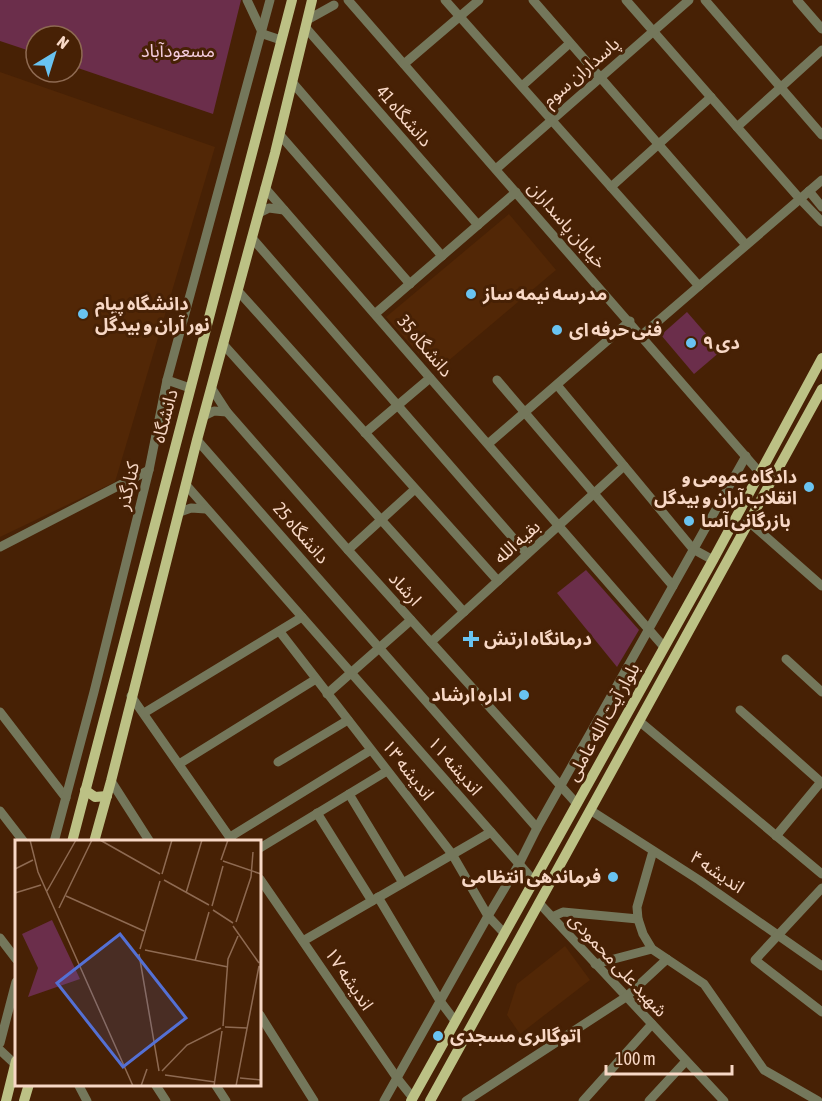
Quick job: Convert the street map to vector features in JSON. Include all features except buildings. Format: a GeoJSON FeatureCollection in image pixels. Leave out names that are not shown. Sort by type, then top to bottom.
{"type":"FeatureCollection","features":[{"type":"Feature","properties":{"kind":"main road","name":"دانشگاه"},"geometry":{"type":"LineString","coordinates":[[73,840],[292,0]]}},
{"type":"Feature","properties":{"kind":"main road","name":"دانشگاه"},"geometry":{"type":"LineString","coordinates":[[95,840],[197,440],[280,135],[312,0]]}},
{"type":"Feature","properties":{"kind":"main road","name":"بلوار آیت‌ الله عاملی"},"geometry":{"type":"LineString","coordinates":[[412,1099],[713,560],[822,358]]}},
{"type":"Feature","properties":{"kind":"main road","name":"بلوار آیت‌ الله عاملی"},"geometry":{"type":"LineString","coordinates":[[430,1101],[822,389]]}},
{"type":"Feature","properties":{"kind":"main road"},"geometry":{"type":"LineString","coordinates":[[85,790],[95,797],[107,796]]}},
{"type":"Feature","properties":{"kind":"main road"},"geometry":{"type":"LineString","coordinates":[[80,812],[89,807],[94,808],[101,817]]}},
{"type":"Feature","properties":{"kind":"main road"},"geometry":{"type":"LineString","coordinates":[[6,1101],[15,1067]]}},
{"type":"Feature","properties":{"kind":"main road"},"geometry":{"type":"LineString","coordinates":[[24,1101],[28,1086]]}},
{"type":"Feature","properties":{"kind":"street"},"geometry":{"type":"LineString","coordinates":[[247,0],[263,34],[281,40]]}},
{"type":"Feature","properties":{"kind":"street","name":"کنارگذر"},"geometry":{"type":"LineString","coordinates":[[55,840],[149,470],[167,380],[263,34],[270,0]]}},
{"type":"Feature","properties":{"kind":"street","name":"خیابان پاسداران"},"geometry":{"type":"LineString","coordinates":[[348,0],[630,321],[760,473]]}},
{"type":"Feature","properties":{"kind":"street"},"geometry":{"type":"LineString","coordinates":[[445,0],[699,286]]}},
{"type":"Feature","properties":{"kind":"street"},"geometry":{"type":"LineString","coordinates":[[404,64],[479,0]]}},
{"type":"Feature","properties":{"kind":"street"},"geometry":{"type":"LineString","coordinates":[[533,0],[746,245]]}},
{"type":"Feature","properties":{"kind":"street"},"geometry":{"type":"LineString","coordinates":[[626,0],[822,222]]}},
{"type":"Feature","properties":{"kind":"street","name":"پاسداران سوم"},"geometry":{"type":"LineString","coordinates":[[496,169],[689,0]]}},
{"type":"Feature","properties":{"kind":"street"},"geometry":{"type":"LineString","coordinates":[[705,0],[822,135]]}},
{"type":"Feature","properties":{"kind":"street"},"geometry":{"type":"LineString","coordinates":[[797,0],[822,29]]}},
{"type":"Feature","properties":{"kind":"street"},"geometry":{"type":"LineString","coordinates":[[307,24],[335,2]]}},
{"type":"Feature","properties":{"kind":"street","name":"دانشگاه 41"},"geometry":{"type":"LineString","coordinates":[[307,24],[478,225]]}},
{"type":"Feature","properties":{"kind":"street"},"geometry":{"type":"LineString","coordinates":[[522,86],[570,43]]}},
{"type":"Feature","properties":{"kind":"street"},"geometry":{"type":"LineString","coordinates":[[737,127],[822,50]]}},
{"type":"Feature","properties":{"kind":"street"},"geometry":{"type":"LineString","coordinates":[[292,82],[442,256]]}},
{"type":"Feature","properties":{"kind":"street"},"geometry":{"type":"LineString","coordinates":[[611,187],[711,97]]}},
{"type":"Feature","properties":{"kind":"street"},"geometry":{"type":"LineString","coordinates":[[280,135],[410,284]]}},
{"type":"Feature","properties":{"kind":"street"},"geometry":{"type":"LineString","coordinates":[[642,335],[822,180]]}},
{"type":"Feature","properties":{"kind":"street","name":"دانشگاه 35"},"geometry":{"type":"LineString","coordinates":[[265,188],[664,647]]}},
{"type":"Feature","properties":{"kind":"street"},"geometry":{"type":"LineString","coordinates":[[809,191],[822,207]]}},
{"type":"Feature","properties":{"kind":"street"},"geometry":{"type":"LineString","coordinates":[[376,314],[516,192]]}},
{"type":"Feature","properties":{"kind":"street"},"geometry":{"type":"LineString","coordinates":[[259,213],[269,208],[284,210]]}},
{"type":"Feature","properties":{"kind":"street"},"geometry":{"type":"LineString","coordinates":[[252,238],[527,554]]}},
{"type":"Feature","properties":{"kind":"street"},"geometry":{"type":"LineString","coordinates":[[238,291],[498,581]]}},
{"type":"Feature","properties":{"kind":"street"},"geometry":{"type":"LineString","coordinates":[[488,444],[630,321]]}},
{"type":"Feature","properties":{"kind":"street"},"geometry":{"type":"LineString","coordinates":[[223,344],[464,612]]}},
{"type":"Feature","properties":{"kind":"street"},"geometry":{"type":"LineString","coordinates":[[365,433],[430,378]]}},
{"type":"Feature","properties":{"kind":"street"},"geometry":{"type":"LineString","coordinates":[[167,380],[190,388]]}},
{"type":"Feature","properties":{"kind":"street"},"geometry":{"type":"LineString","coordinates":[[496,380],[673,586]]}},
{"type":"Feature","properties":{"kind":"street"},"geometry":{"type":"LineString","coordinates":[[557,385],[693,549],[713,560]]}},
{"type":"Feature","properties":{"kind":"street","name":"ارشاد"},"geometry":{"type":"LineString","coordinates":[[212,389],[227,412],[348,550],[577,804]]}},
{"type":"Feature","properties":{"kind":"street"},"geometry":{"type":"LineString","coordinates":[[204,416],[214,411],[227,412]]}},
{"type":"Feature","properties":{"kind":"street","name":"دانشگاه 25"},"geometry":{"type":"LineString","coordinates":[[197,440],[537,828]]}},
{"type":"Feature","properties":{"kind":"street"},"geometry":{"type":"LineString","coordinates":[[384,1101],[746,456]]}},
{"type":"Feature","properties":{"kind":"street","name":"بقیه الله"},"geometry":{"type":"LineString","coordinates":[[431,642],[624,466]]}},
{"type":"Feature","properties":{"kind":"street"},"geometry":{"type":"LineString","coordinates":[[0,547],[149,470]]}},
{"type":"Feature","properties":{"kind":"street","name":"اندیشه ۱۱"},"geometry":{"type":"LineString","coordinates":[[187,486],[534,881]]}},
{"type":"Feature","properties":{"kind":"street"},"geometry":{"type":"LineString","coordinates":[[348,550],[415,489]]}},
{"type":"Feature","properties":{"kind":"street"},"geometry":{"type":"LineString","coordinates":[[180,512],[191,508],[206,509]]}},
{"type":"Feature","properties":{"kind":"street"},"geometry":{"type":"LineString","coordinates":[[748,521],[822,586]]}},
{"type":"Feature","properties":{"kind":"street"},"geometry":{"type":"LineString","coordinates":[[144,713],[302,618]]}},
{"type":"Feature","properties":{"kind":"street"},"geometry":{"type":"LineString","coordinates":[[327,694],[411,620]]}},
{"type":"Feature","properties":{"kind":"street","name":"اندیشه ۱۳"},"geometry":{"type":"LineString","coordinates":[[280,632],[452,854],[488,916],[504,933]]}},
{"type":"Feature","properties":{"kind":"street"},"geometry":{"type":"LineString","coordinates":[[786,659],[822,692]]}},
{"type":"Feature","properties":{"kind":"street"},"geometry":{"type":"LineString","coordinates":[[179,764],[316,679]]}},
{"type":"Feature","properties":{"kind":"street"},"geometry":{"type":"LineString","coordinates":[[131,696],[232,839],[371,750]]}},
{"type":"Feature","properties":{"kind":"street"},"geometry":{"type":"LineString","coordinates":[[740,710],[821,783],[776,836]]}},
{"type":"Feature","properties":{"kind":"street"},"geometry":{"type":"LineString","coordinates":[[0,712],[66,798]]}},
{"type":"Feature","properties":{"kind":"street"},"geometry":{"type":"LineString","coordinates":[[278,762],[348,720]]}},
{"type":"Feature","properties":{"kind":"street"},"geometry":{"type":"LineString","coordinates":[[639,721],[822,874]]}},
{"type":"Feature","properties":{"kind":"street"},"geometry":{"type":"LineString","coordinates":[[261,847],[387,771]]}},
{"type":"Feature","properties":{"kind":"street"},"geometry":{"type":"LineString","coordinates":[[111,781],[149,840]]}},
{"type":"Feature","properties":{"kind":"street"},"geometry":{"type":"LineString","coordinates":[[349,794],[403,883]]}},
{"type":"Feature","properties":{"kind":"street","name":"اندیشه ۴"},"geometry":{"type":"LineString","coordinates":[[590,810],[779,934],[822,966]]}},
{"type":"Feature","properties":{"kind":"street"},"geometry":{"type":"LineString","coordinates":[[0,811],[22,840]]}},
{"type":"Feature","properties":{"kind":"street"},"geometry":{"type":"LineString","coordinates":[[317,813],[455,1021]]}},
{"type":"Feature","properties":{"kind":"street"},"geometry":{"type":"LineString","coordinates":[[303,941],[491,832]]}},
{"type":"Feature","properties":{"kind":"street"},"geometry":{"type":"LineString","coordinates":[[654,851],[637,907],[643,934],[652,949],[704,984],[764,1070],[818,1101]]}},
{"type":"Feature","properties":{"kind":"street"},"geometry":{"type":"LineString","coordinates":[[822,888],[755,960],[822,1012]]}},
{"type":"Feature","properties":{"kind":"street","name":"اندیشه ۱۷"},"geometry":{"type":"LineString","coordinates":[[263,889],[303,941],[412,1099]]}},
{"type":"Feature","properties":{"kind":"street","name":"شهید علی محمودی"},"geometry":{"type":"LineString","coordinates":[[538,903],[686,1061],[718,1099]]}},
{"type":"Feature","properties":{"kind":"street"},"geometry":{"type":"LineString","coordinates":[[552,917],[563,912],[638,919]]}},
{"type":"Feature","properties":{"kind":"street"},"geometry":{"type":"LineString","coordinates":[[0,938],[15,957]]}},
{"type":"Feature","properties":{"kind":"street"},"geometry":{"type":"LineString","coordinates":[[595,964],[652,949]]}},
{"type":"Feature","properties":{"kind":"street"},"geometry":{"type":"LineString","coordinates":[[466,1101],[626,997],[668,959]]}},
{"type":"Feature","properties":{"kind":"street"},"geometry":{"type":"LineString","coordinates":[[0,1043],[15,986]]}},
{"type":"Feature","properties":{"kind":"street"},"geometry":{"type":"LineString","coordinates":[[261,1017],[314,1101]]}},
{"type":"Feature","properties":{"kind":"street"},"geometry":{"type":"LineString","coordinates":[[583,1101],[652,1024]]}},
{"type":"Feature","properties":{"kind":"street"},"geometry":{"type":"LineString","coordinates":[[0,1050],[15,1062]]}},
{"type":"Feature","properties":{"kind":"street"},"geometry":{"type":"LineString","coordinates":[[649,1101],[686,1061]]}},
{"type":"Feature","properties":{"kind":"street"},"geometry":{"type":"LineString","coordinates":[[79,1086],[87,1101]]}},
{"type":"Feature","properties":{"kind":"street"},"geometry":{"type":"LineString","coordinates":[[156,1086],[166,1101]]}},
{"type":"Feature","properties":{"kind":"street"},"geometry":{"type":"LineString","coordinates":[[216,1086],[226,1101]]}},
{"type":"Feature","properties":{"kind":"shaded area","name":"دانشگاه پیام نور آران و بیدگل"},"geometry":{"type":"Polygon","coordinates":[[[0,72],[24,80],[24,84],[34,84],[215,147],[115,482],[0,537],[0,72]]]}},
{"type":"Feature","properties":{"kind":"shaded area","name":"مدرسه نیمه ساز"},"geometry":{"type":"Polygon","coordinates":[[[509,214],[556,270],[435,372],[386,317],[509,214]]]}},
{"type":"Feature","properties":{"kind":"shaded area"},"geometry":{"type":"Polygon","coordinates":[[[565,946],[590,980],[520,1034],[507,1015],[517,984],[565,946]]]}},
{"type":"Feature","properties":{"kind":"green space","name":"مسعودآباد"},"geometry":{"type":"Polygon","coordinates":[[[0,0],[241,0],[213,114],[84,70],[84,24],[24,24],[24,49],[0,41],[0,0]]]}},
{"type":"Feature","properties":{"kind":"green space","name":"۹ دی"},"geometry":{"type":"Polygon","coordinates":[[[687,312],[721,351],[694,374],[661,335],[687,312]]]}},
{"type":"Feature","properties":{"kind":"green space"},"geometry":{"type":"Polygon","coordinates":[[[586,570],[639,630],[617,667],[557,593],[586,570]]]}},
{"type":"Feature","properties":{"kind":"place","name":"مدرسه نیمه ساز"},"geometry":{"type":"Point","coordinates":[471,294]}},
{"type":"Feature","properties":{"kind":"place","name":"دانشگاه پیام نور آران و بیدگل"},"geometry":{"type":"Point","coordinates":[83,314]}},
{"type":"Feature","properties":{"kind":"place","name":"فنی حرفه ای"},"geometry":{"type":"Point","coordinates":[557,330]}},
{"type":"Feature","properties":{"kind":"place","name":"۹ دی"},"geometry":{"type":"Point","coordinates":[691,343]}},
{"type":"Feature","properties":{"kind":"place","name":"دادگاه عمومی و انقلاب آران و بیدگل"},"geometry":{"type":"Point","coordinates":[809,487]}},
{"type":"Feature","properties":{"kind":"place","name":"بازرگانی آسا"},"geometry":{"type":"Point","coordinates":[689,521]}},
{"type":"Feature","properties":{"kind":"place","name":"درمانگاه ارتش"},"geometry":{"type":"Point","coordinates":[471,639]}},
{"type":"Feature","properties":{"kind":"place","name":"اداره ارشاد"},"geometry":{"type":"Point","coordinates":[524,695]}},
{"type":"Feature","properties":{"kind":"place","name":"فرماندهی انتظامی"},"geometry":{"type":"Point","coordinates":[613,877]}},
{"type":"Feature","properties":{"kind":"place","name":"اتوگالری مسجدی"},"geometry":{"type":"Point","coordinates":[438,1036]}}]}
